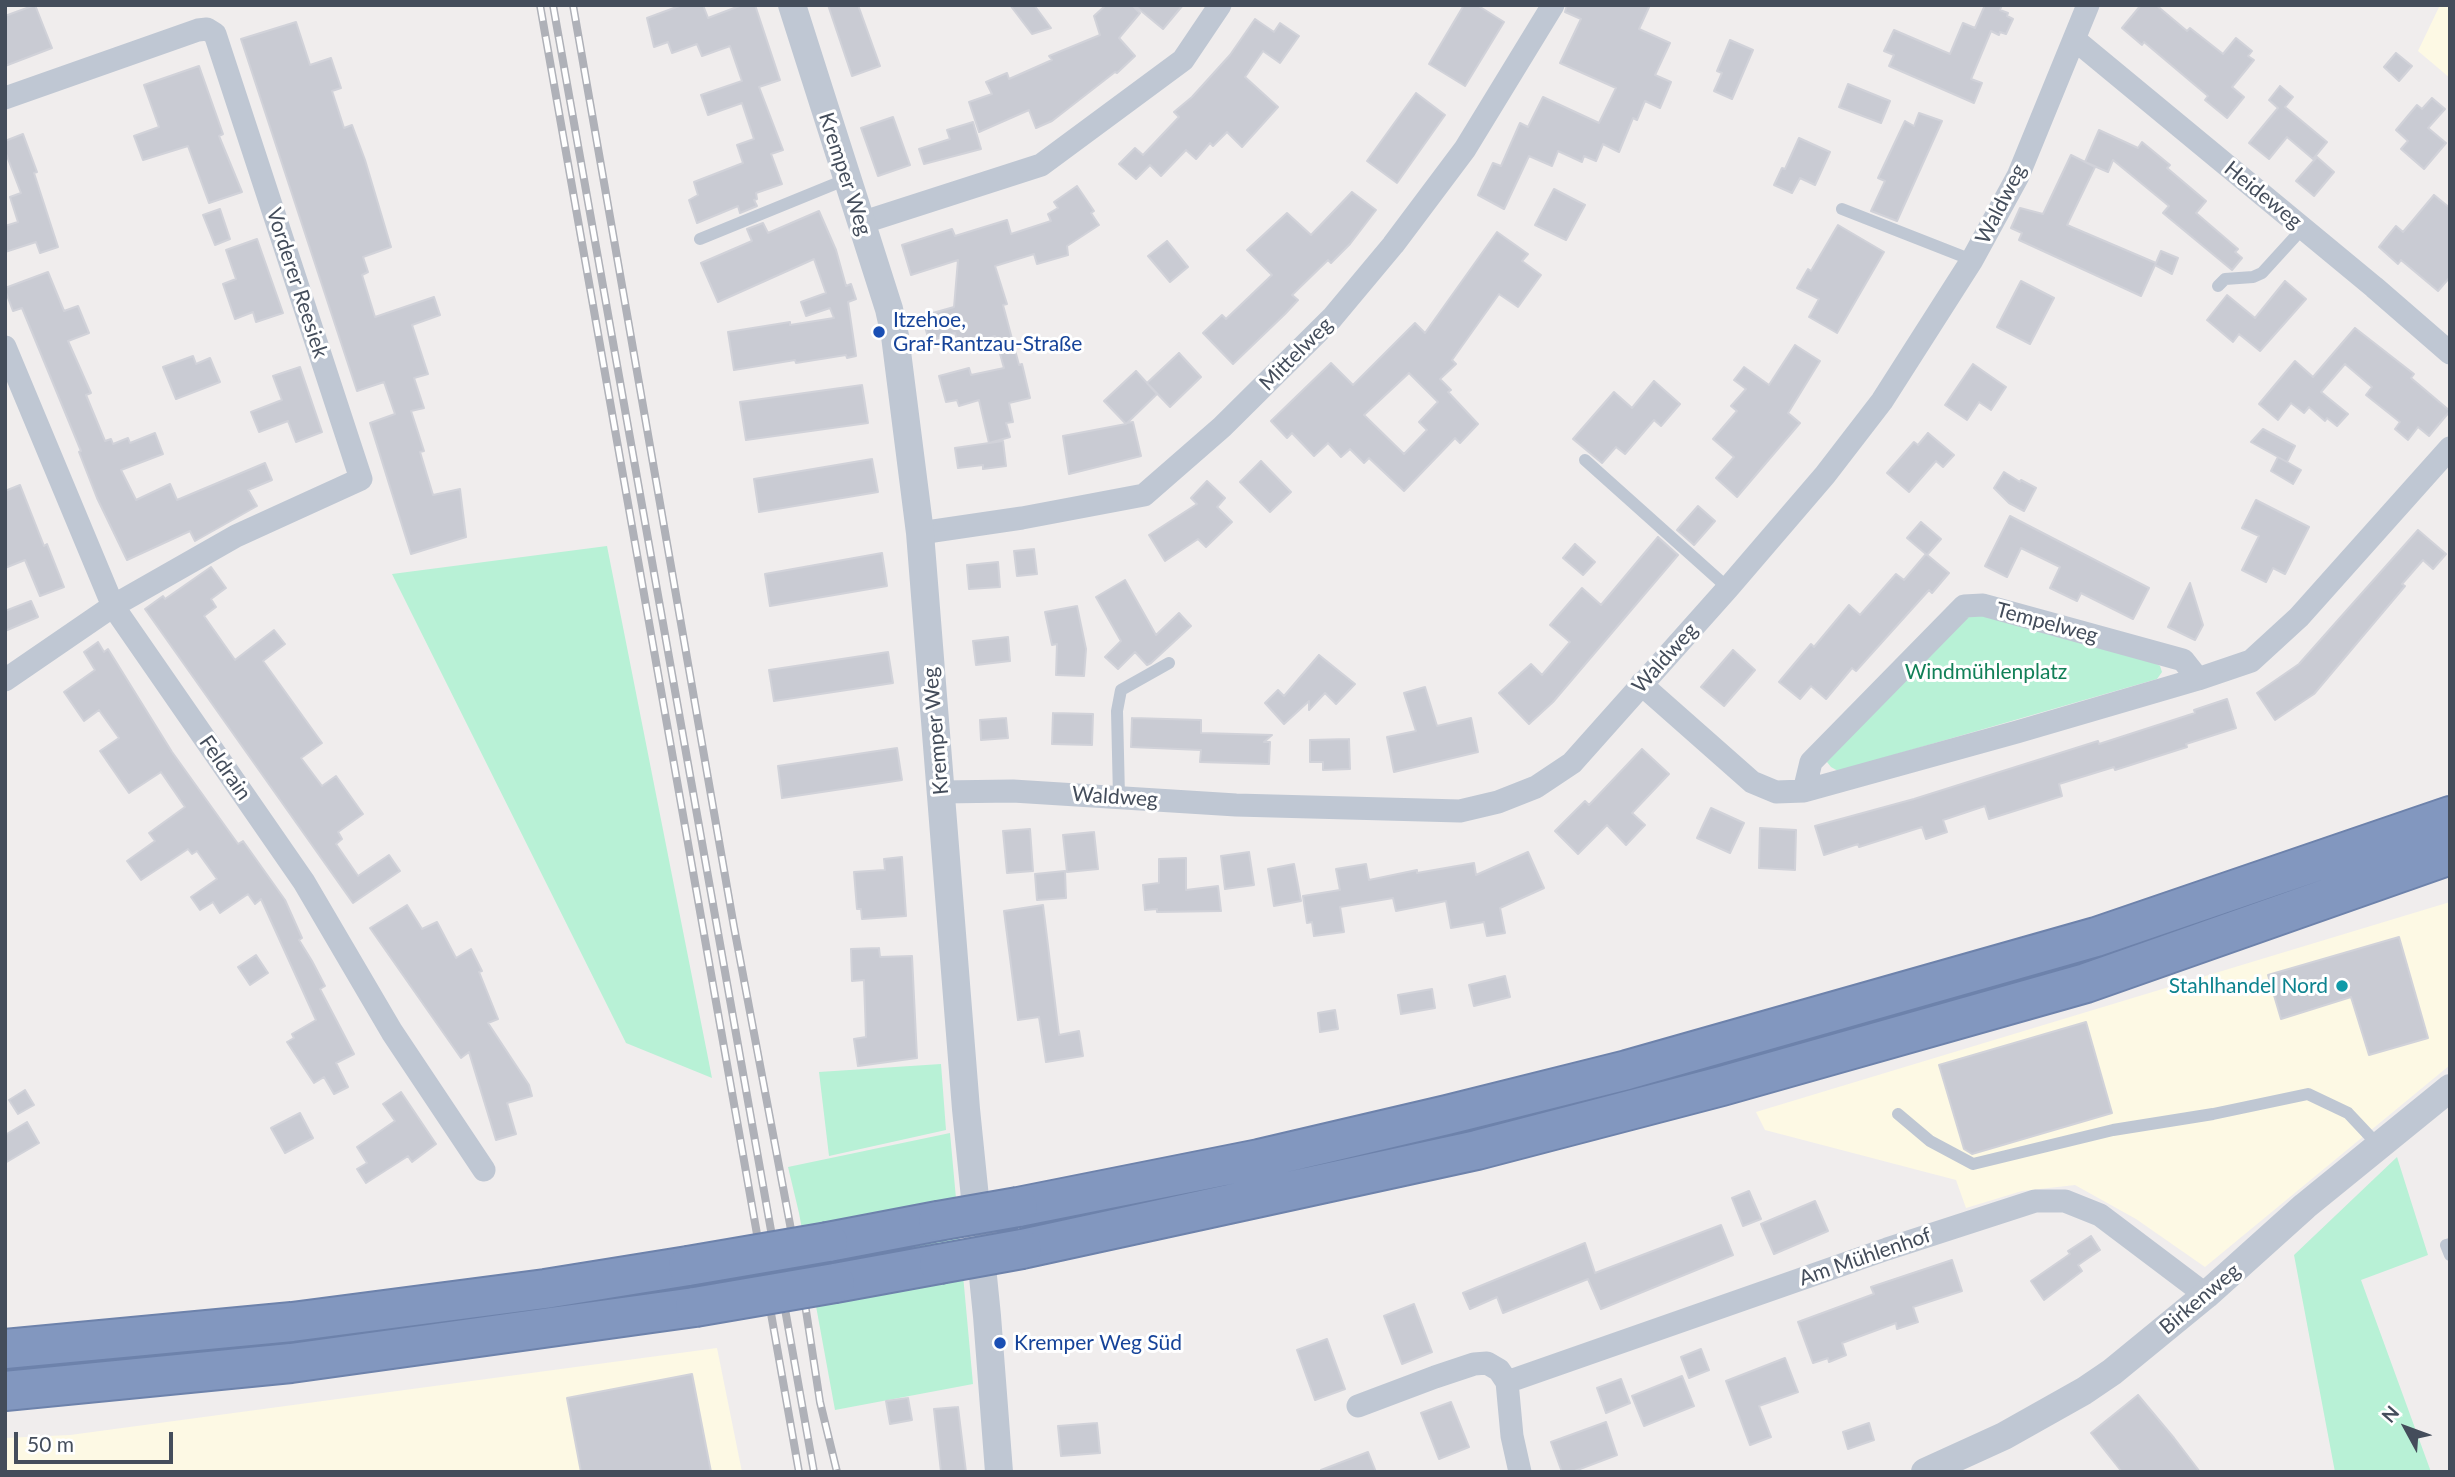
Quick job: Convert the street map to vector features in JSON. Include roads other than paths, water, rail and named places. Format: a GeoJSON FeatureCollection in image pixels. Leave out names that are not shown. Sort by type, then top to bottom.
{"type":"FeatureCollection","features":[{"type":"Feature","properties":{"kind":"highway"},"geometry":{"type":"LineString","coordinates":[[5,1349],[292,1322],[545,1289],[828,1242],[1259,1159],[1627,1070],[2096,937],[2450,816]]}},
{"type":"Feature","properties":{"kind":"highway"},"geometry":{"type":"LineString","coordinates":[[5,1391],[291,1363],[695,1307],[1022,1249],[1477,1150],[1722,1086],[2087,983],[2450,855]]}},
{"type":"Feature","properties":{"kind":"street","name":"Kremper Weg"},"geometry":{"type":"LineString","coordinates":[[792,5],[895,336],[920,533],[967,1120],[987,1316],[999,1472]]}},
{"type":"Feature","properties":{"kind":"street"},"geometry":{"type":"LineString","coordinates":[[860,223],[1041,165],[1183,60],[1220,5]]}},
{"type":"Feature","properties":{"kind":"street","name":"Mittelweg"},"geometry":{"type":"LineString","coordinates":[[920,533],[1023,518],[1144,495],[1222,427],[1332,318],[1393,245],[1465,149],[1553,5]]}},
{"type":"Feature","properties":{"kind":"street","name":"Waldweg"},"geometry":{"type":"LineString","coordinates":[[941,792],[1013,791],[1236,806],[1460,811],[1536,787],[1572,763],[1825,475],[1882,401],[1972,260],[2018,176],[2088,5]]}},
{"type":"Feature","properties":{"kind":"street","name":"Vorderer Reesiek"},"geometry":{"type":"LineString","coordinates":[[5,99],[198,30],[215,34],[361,479],[236,536],[113,606]]}},
{"type":"Feature","properties":{"kind":"street","name":"Heideweg"},"geometry":{"type":"LineString","coordinates":[[2074,40],[2450,353]]}},
{"type":"Feature","properties":{"kind":"street","name":"Feldrain"},"geometry":{"type":"LineString","coordinates":[[5,347],[113,606],[304,882],[392,1032],[484,1170]]}},
{"type":"Feature","properties":{"kind":"street"},"geometry":{"type":"LineString","coordinates":[[1641,684],[1752,782],[1776,792],[1804,790],[2017,732],[2251,661],[2299,617],[2450,448]]}},
{"type":"Feature","properties":{"kind":"street","name":"Tempelweg"},"geometry":{"type":"LineString","coordinates":[[1804,790],[1811,762],[1964,606],[1983,605],[2183,660],[2198,679]]}},
{"type":"Feature","properties":{"kind":"street"},"geometry":{"type":"LineString","coordinates":[[5,680],[113,606]]}},
{"type":"Feature","properties":{"kind":"street","name":"Birkenweg"},"geometry":{"type":"LineString","coordinates":[[1925,1472],[2004,1436],[2084,1391],[2122,1364],[2206,1295],[2305,1206],[2450,1088]]}},
{"type":"Feature","properties":{"kind":"street","name":"Am Mühlenhof"},"geometry":{"type":"LineString","coordinates":[[1507,1382],[1861,1258],[2035,1201],[2065,1201],[2100,1214],[2206,1295]]}},
{"type":"Feature","properties":{"kind":"street"},"geometry":{"type":"LineString","coordinates":[[1358,1406],[1474,1364],[1487,1363],[1504,1376],[1507,1382],[1512,1436],[1520,1472]]}},
{"type":"Feature","properties":{"kind":"lane"},"geometry":{"type":"LineString","coordinates":[[701,239],[846,179]]}},
{"type":"Feature","properties":{"kind":"lane"},"geometry":{"type":"LineString","coordinates":[[1842,209],[1972,260]]}},
{"type":"Feature","properties":{"kind":"lane"},"geometry":{"type":"LineString","coordinates":[[2218,286],[2225,279],[2253,277],[2262,273],[2303,228]]}},
{"type":"Feature","properties":{"kind":"lane"},"geometry":{"type":"LineString","coordinates":[[1585,460],[1728,588]]}},
{"type":"Feature","properties":{"kind":"lane"},"geometry":{"type":"LineString","coordinates":[[1119,797],[1117,711],[1121,690],[1168,663]]}},
{"type":"Feature","properties":{"kind":"lane"},"geometry":{"type":"LineString","coordinates":[[1898,1114],[1930,1141],[1972,1164],[2113,1130],[2213,1115],[2308,1094],[2348,1113],[2379,1146]]}},
{"type":"Feature","properties":{"kind":"lane"},"geometry":{"type":"LineString","coordinates":[[2450,1244],[2446,1245],[2450,1255]]}},
{"type":"Feature","properties":{"kind":"railway"},"geometry":{"type":"LineString","coordinates":[[540,5],[799,1472]]}},
{"type":"Feature","properties":{"kind":"railway"},"geometry":{"type":"LineString","coordinates":[[553,5],[814,1472]]}},
{"type":"Feature","properties":{"kind":"railway"},"geometry":{"type":"LineString","coordinates":[[573,5],[734,927],[805,1304],[820,1402],[837,1472]]}},
{"type":"Feature","properties":{"kind":"place","name":"Itzehoe, Graf-Rantzau-Straße"},"geometry":{"type":"Point","coordinates":[879,332]}},
{"type":"Feature","properties":{"kind":"place","name":"Stahlhandel Nord"},"geometry":{"type":"Point","coordinates":[2342,986]}},
{"type":"Feature","properties":{"kind":"place","name":"Kremper Weg Süd"},"geometry":{"type":"Point","coordinates":[1000,1343]}},
{"type":"Feature","properties":{"kind":"park label","name":"Windmühlenplatz"},"geometry":{"type":"Point","coordinates":[1986,672]}}]}
